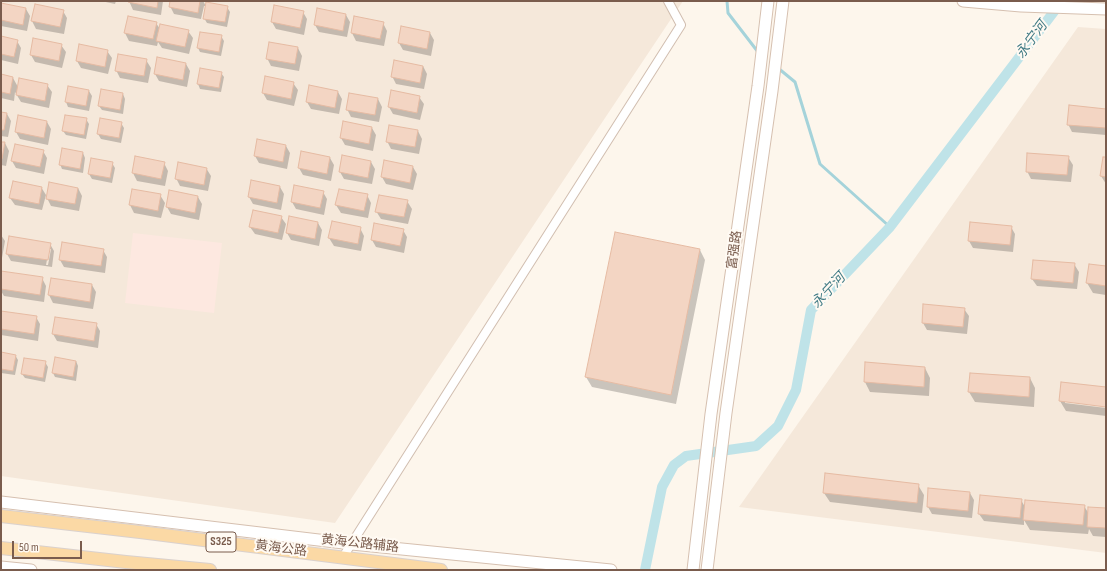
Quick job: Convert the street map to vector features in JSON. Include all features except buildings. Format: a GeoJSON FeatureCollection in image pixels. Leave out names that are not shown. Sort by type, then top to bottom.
{"type":"FeatureCollection","features":[{"type":"Feature","properties":{"kind":"main road","name":"富强路"},"geometry":{"type":"LineString","coordinates":[[693,570],[711,414],[758,86],[768,1]]}},
{"type":"Feature","properties":{"kind":"main road","name":"富强路"},"geometry":{"type":"LineString","coordinates":[[708,570],[726,413],[772,90],[783,1]]}},
{"type":"Feature","properties":{"kind":"main road"},"geometry":{"type":"LineString","coordinates":[[963,1],[1021,6],[1106,9]]}},
{"type":"Feature","properties":{"kind":"main road","name":"黄海公路辅路"},"geometry":{"type":"LineString","coordinates":[[1,502],[352,544],[606,570]]}},
{"type":"Feature","properties":{"kind":"main road","name":"黄海公路"},"geometry":{"type":"LineString","coordinates":[[1,516],[441,570]]}},
{"type":"Feature","properties":{"kind":"main road","name":"S325"},"geometry":{"type":"LineString","coordinates":[[1,548],[210,570]]}},
{"type":"Feature","properties":{"kind":"main road"},"geometry":{"type":"LineString","coordinates":[[1,566],[31,570]]}},
{"type":"Feature","properties":{"kind":"street"},"geometry":{"type":"LineString","coordinates":[[343,557],[681,25],[668,1]]}},
{"type":"Feature","properties":{"kind":"shaded area"},"geometry":{"type":"Polygon","coordinates":[[[1,1],[683,1],[335,523],[1,476],[1,1]]]}},
{"type":"Feature","properties":{"kind":"shaded area"},"geometry":{"type":"Polygon","coordinates":[[[1078,27],[1106,29],[1106,553],[739,507],[1078,27]]]}},
{"type":"Feature","properties":{"kind":"shaded area"},"geometry":{"type":"Polygon","coordinates":[[[133,233],[222,243],[214,313],[125,303],[133,233]]]}},
{"type":"Feature","properties":{"kind":"waterway"},"geometry":{"type":"LineString","coordinates":[[727,1],[728,13],[758,52]]}},
{"type":"Feature","properties":{"kind":"waterway","name":"永宁河"},"geometry":{"type":"LineString","coordinates":[[645,570],[662,487],[674,465],[686,456],[756,446],[778,426],[796,390],[811,310],[890,227],[1062,1]]}},
{"type":"Feature","properties":{"kind":"waterway"},"geometry":{"type":"LineString","coordinates":[[778,68],[795,82],[820,164],[890,227]]}}]}
